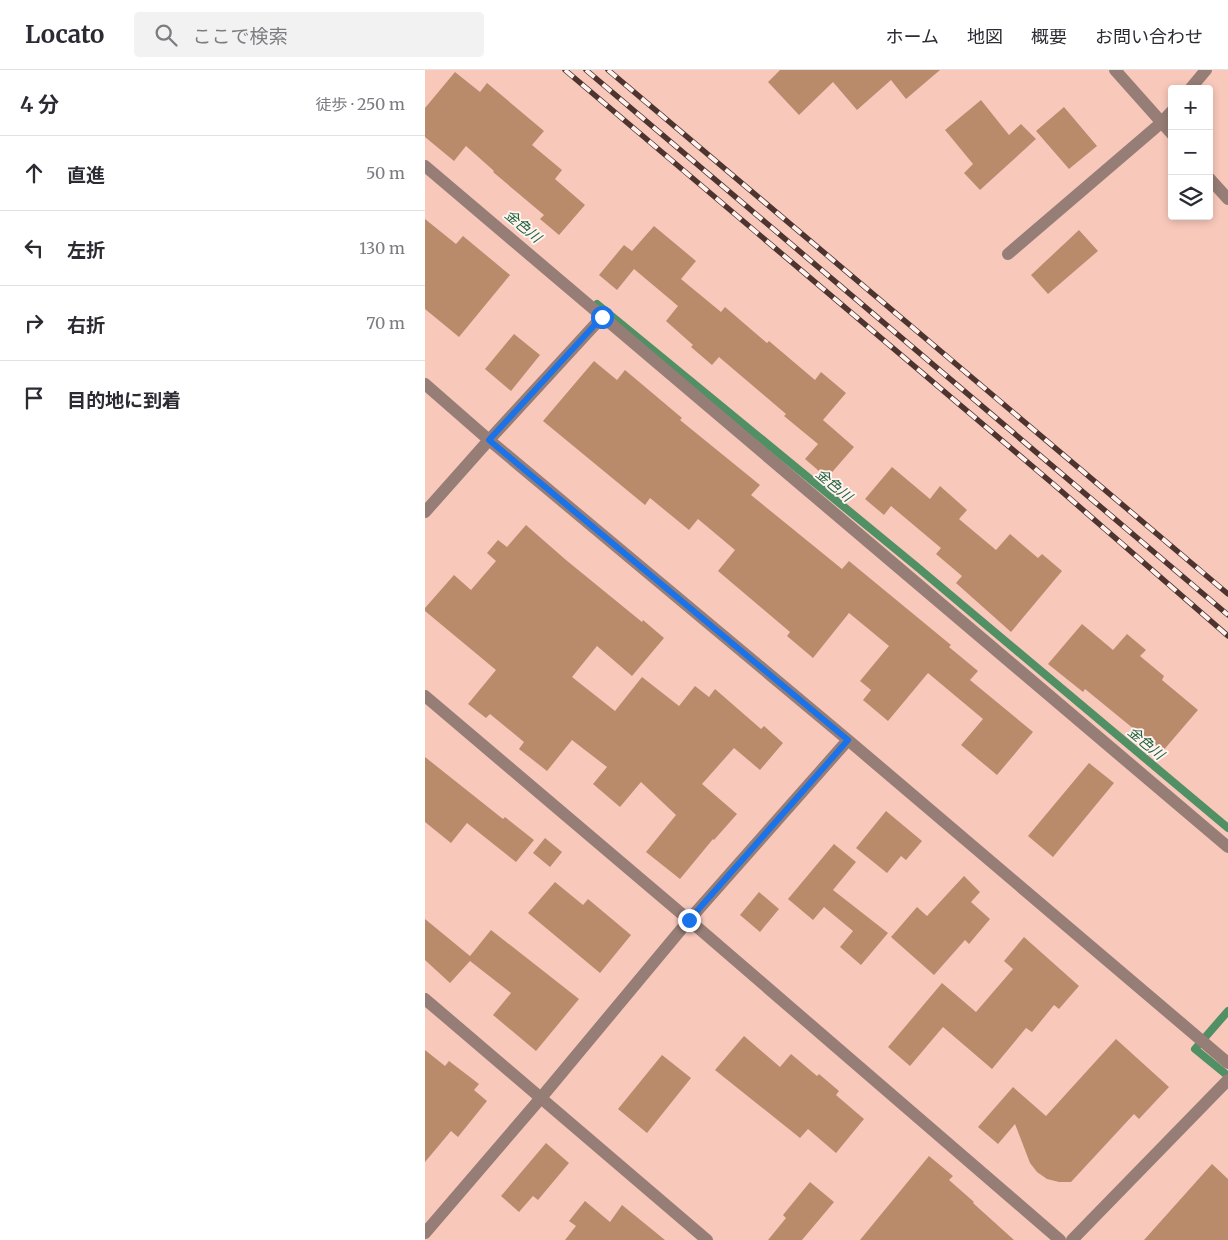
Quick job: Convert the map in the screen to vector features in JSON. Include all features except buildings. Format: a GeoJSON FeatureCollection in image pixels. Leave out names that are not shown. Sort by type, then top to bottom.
{"type":"FeatureCollection","features":[{"type":"Feature","properties":{"kind":"street"},"geometry":{"type":"LineString","coordinates":[[1115,70],[1168,130]]}},
{"type":"Feature","properties":{"kind":"street"},"geometry":{"type":"LineString","coordinates":[[1193,85],[1206,70]]}},
{"type":"Feature","properties":{"kind":"street"},"geometry":{"type":"LineString","coordinates":[[1008,254],[1168,114]]}},
{"type":"Feature","properties":{"kind":"street"},"geometry":{"type":"LineString","coordinates":[[425,166],[1228,847]]}},
{"type":"Feature","properties":{"kind":"street"},"geometry":{"type":"LineString","coordinates":[[1213,182],[1228,199]]}},
{"type":"Feature","properties":{"kind":"street"},"geometry":{"type":"LineString","coordinates":[[425,512],[602,317]]}},
{"type":"Feature","properties":{"kind":"street"},"geometry":{"type":"LineString","coordinates":[[425,384],[1228,1063]]}},
{"type":"Feature","properties":{"kind":"street"},"geometry":{"type":"LineString","coordinates":[[425,696],[689,920],[1060,1240]]}},
{"type":"Feature","properties":{"kind":"street"},"geometry":{"type":"LineString","coordinates":[[425,1233],[540,1099],[689,920],[848,740]]}},
{"type":"Feature","properties":{"kind":"street"},"geometry":{"type":"LineString","coordinates":[[425,999],[707,1240]]}},
{"type":"Feature","properties":{"kind":"street"},"geometry":{"type":"LineString","coordinates":[[1072,1240],[1228,1080]]}},
{"type":"Feature","properties":{"kind":"waterway","name":"金色川"},"geometry":{"type":"LineString","coordinates":[[597,304],[916,566],[1228,828]]}},
{"type":"Feature","properties":{"kind":"waterway","name":"金色川"},"geometry":{"type":"LineString","coordinates":[[1228,1011],[1195,1049],[1228,1076]]}},
{"type":"Feature","properties":{"kind":"railway"},"geometry":{"type":"LineString","coordinates":[[565,70],[1052,483],[1228,636]]}},
{"type":"Feature","properties":{"kind":"railway"},"geometry":{"type":"LineString","coordinates":[[586,70],[1228,615]]}},
{"type":"Feature","properties":{"kind":"railway"},"geometry":{"type":"LineString","coordinates":[[608,70],[1228,594]]}},
{"type":"Feature","properties":{"kind":"route"},"geometry":{"type":"LineString","coordinates":[[602,317],[489,440],[848,740],[689,920]]}}]}
